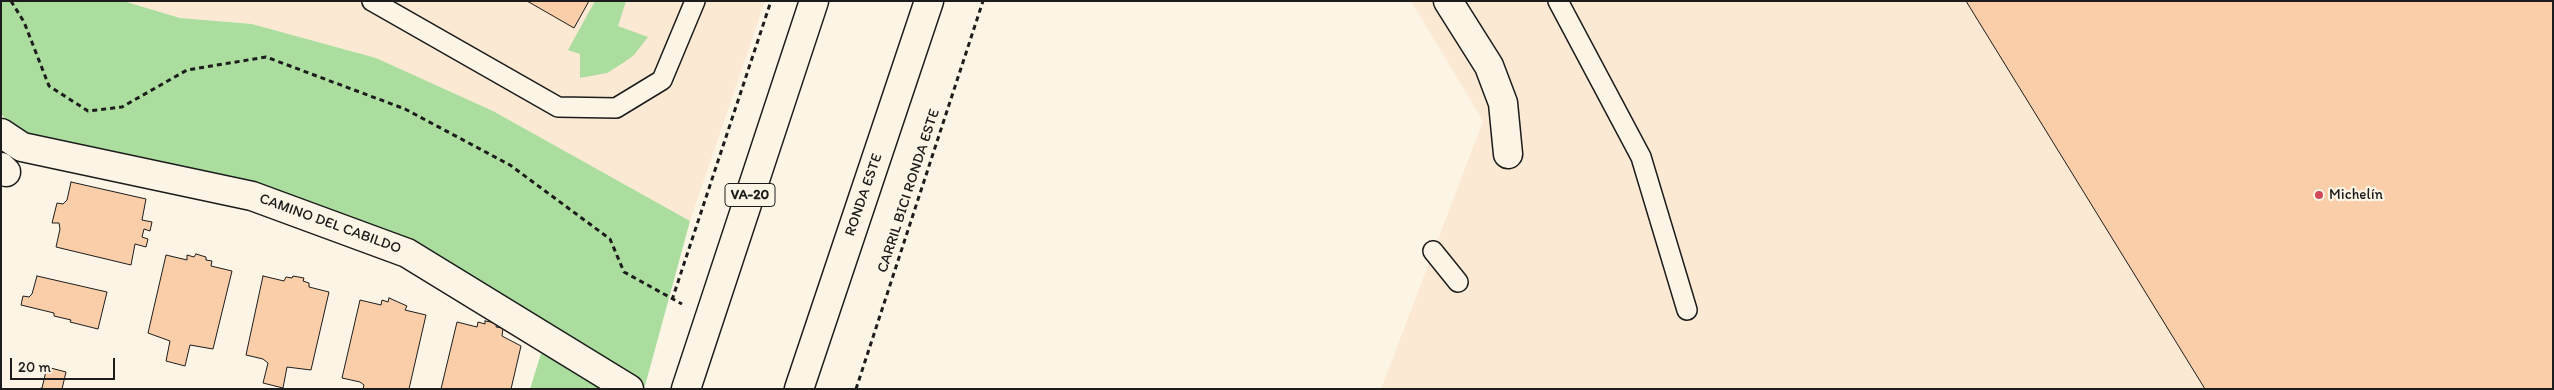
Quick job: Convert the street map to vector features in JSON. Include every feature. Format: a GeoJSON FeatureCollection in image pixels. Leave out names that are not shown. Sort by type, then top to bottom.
{"type":"FeatureCollection","features":[{"type":"Feature","properties":{"kind":"main road","name":"VA-20"},"geometry":{"type":"LineString","coordinates":[[686,389],[814,1]]}},
{"type":"Feature","properties":{"kind":"main road","name":"RONDA ESTE"},"geometry":{"type":"LineString","coordinates":[[799,389],[929,1]]}},
{"type":"Feature","properties":{"kind":"main road"},"geometry":{"type":"LineString","coordinates":[[1448,1],[1489,66],[1503,103],[1508,154]]}},
{"type":"Feature","properties":{"kind":"main road","name":"CAMINO DEL CABILDO"},"geometry":{"type":"LineString","coordinates":[[1,133],[22,147],[252,196],[407,253],[629,389]]}},
{"type":"Feature","properties":{"kind":"lane"},"geometry":{"type":"LineString","coordinates":[[372,1],[558,107],[616,108],[662,80],[695,1]]}},
{"type":"Feature","properties":{"kind":"lane"},"geometry":{"type":"LineString","coordinates":[[1558,1],[1640,156],[1687,310]]}},
{"type":"Feature","properties":{"kind":"lane"},"geometry":{"type":"LineString","coordinates":[[1433,251],[1458,282]]}},
{"type":"Feature","properties":{"kind":"path"},"geometry":{"type":"LineString","coordinates":[[11,1],[24,22],[49,86],[88,111],[122,107],[187,70],[266,57],[405,110],[510,165],[610,240],[624,272],[672,300],[710,317]]}},
{"type":"Feature","properties":{"kind":"path"},"geometry":{"type":"LineString","coordinates":[[672,300],[771,1]]}},
{"type":"Feature","properties":{"kind":"path","name":"CARRIL BICI RONDA ESTE"},"geometry":{"type":"LineString","coordinates":[[856,389],[983,1]]}},
{"type":"Feature","properties":{"kind":"shaded area"},"geometry":{"type":"Polygon","coordinates":[[[123,1],[765,1],[690,221],[493,111],[376,58],[252,24],[180,18],[123,1]]]}},
{"type":"Feature","properties":{"kind":"shaded area"},"geometry":{"type":"Polygon","coordinates":[[[1411,1],[2553,1],[2553,389],[1381,389],[1483,121],[1411,1]]]}},
{"type":"Feature","properties":{"kind":"green space"},"geometry":{"type":"Polygon","coordinates":[[[1,1],[123,1],[180,18],[252,24],[376,58],[493,111],[690,221],[645,386],[591,350],[395,237],[14,133],[1,113],[1,1]]]}},
{"type":"Feature","properties":{"kind":"green space"},"geometry":{"type":"Polygon","coordinates":[[[595,1],[626,1],[618,26],[648,37],[634,55],[607,73],[580,78],[580,54],[568,50],[595,1]]]}},
{"type":"Feature","properties":{"kind":"green space"},"geometry":{"type":"Polygon","coordinates":[[[543,347],[617,389],[530,389],[543,347]]]}},
{"type":"Feature","properties":{"kind":"building"},"geometry":{"type":"Polygon","coordinates":[[[527,1],[589,1],[574,28],[527,1]]]}},
{"type":"Feature","properties":{"kind":"building","name":"Michelín"},"geometry":{"type":"Polygon","coordinates":[[[1966,1],[2553,1],[2553,389],[2205,389],[1966,1]]]}},
{"type":"Feature","properties":{"kind":"building"},"geometry":{"type":"Polygon","coordinates":[[[71,182],[146,199],[142,220],[152,222],[150,231],[144,229],[142,237],[148,239],[146,247],[135,244],[131,265],[56,247],[60,229],[59,223],[52,223],[57,203],[63,204],[67,200],[71,182]]]}},
{"type":"Feature","properties":{"kind":"building"},"geometry":{"type":"Polygon","coordinates":[[[196,254],[212,261],[211,266],[232,271],[213,349],[190,345],[185,366],[166,361],[170,341],[148,333],[166,255],[187,260],[187,255],[194,257],[196,254]]]}},
{"type":"Feature","properties":{"kind":"building"},"geometry":{"type":"Polygon","coordinates":[[[37,276],[107,292],[98,329],[70,322],[71,320],[54,316],[54,313],[21,305],[23,296],[29,297],[32,294],[37,276]]]}},
{"type":"Feature","properties":{"kind":"building"},"geometry":{"type":"Polygon","coordinates":[[[263,276],[284,281],[286,277],[304,278],[303,281],[309,283],[309,287],[329,292],[311,370],[287,367],[283,388],[263,383],[268,363],[263,359],[246,355],[263,276]]]}},
{"type":"Feature","properties":{"kind":"building"},"geometry":{"type":"Polygon","coordinates":[[[389,298],[407,306],[405,310],[426,315],[409,389],[363,389],[364,385],[360,382],[342,378],[360,300],[381,305],[382,300],[388,302],[389,298]]]}},
{"type":"Feature","properties":{"kind":"building"},"geometry":{"type":"Polygon","coordinates":[[[485,321],[497,323],[496,327],[503,328],[502,336],[521,346],[511,389],[441,389],[457,322],[477,327],[478,322],[485,324],[485,321]]]}},
{"type":"Feature","properties":{"kind":"building"},"geometry":{"type":"Polygon","coordinates":[[[47,367],[66,372],[62,389],[37,389],[42,388],[47,367]]]}},
{"type":"Feature","properties":{"kind":"place","name":"Michelín"},"geometry":{"type":"Point","coordinates":[2319,195]}}]}
